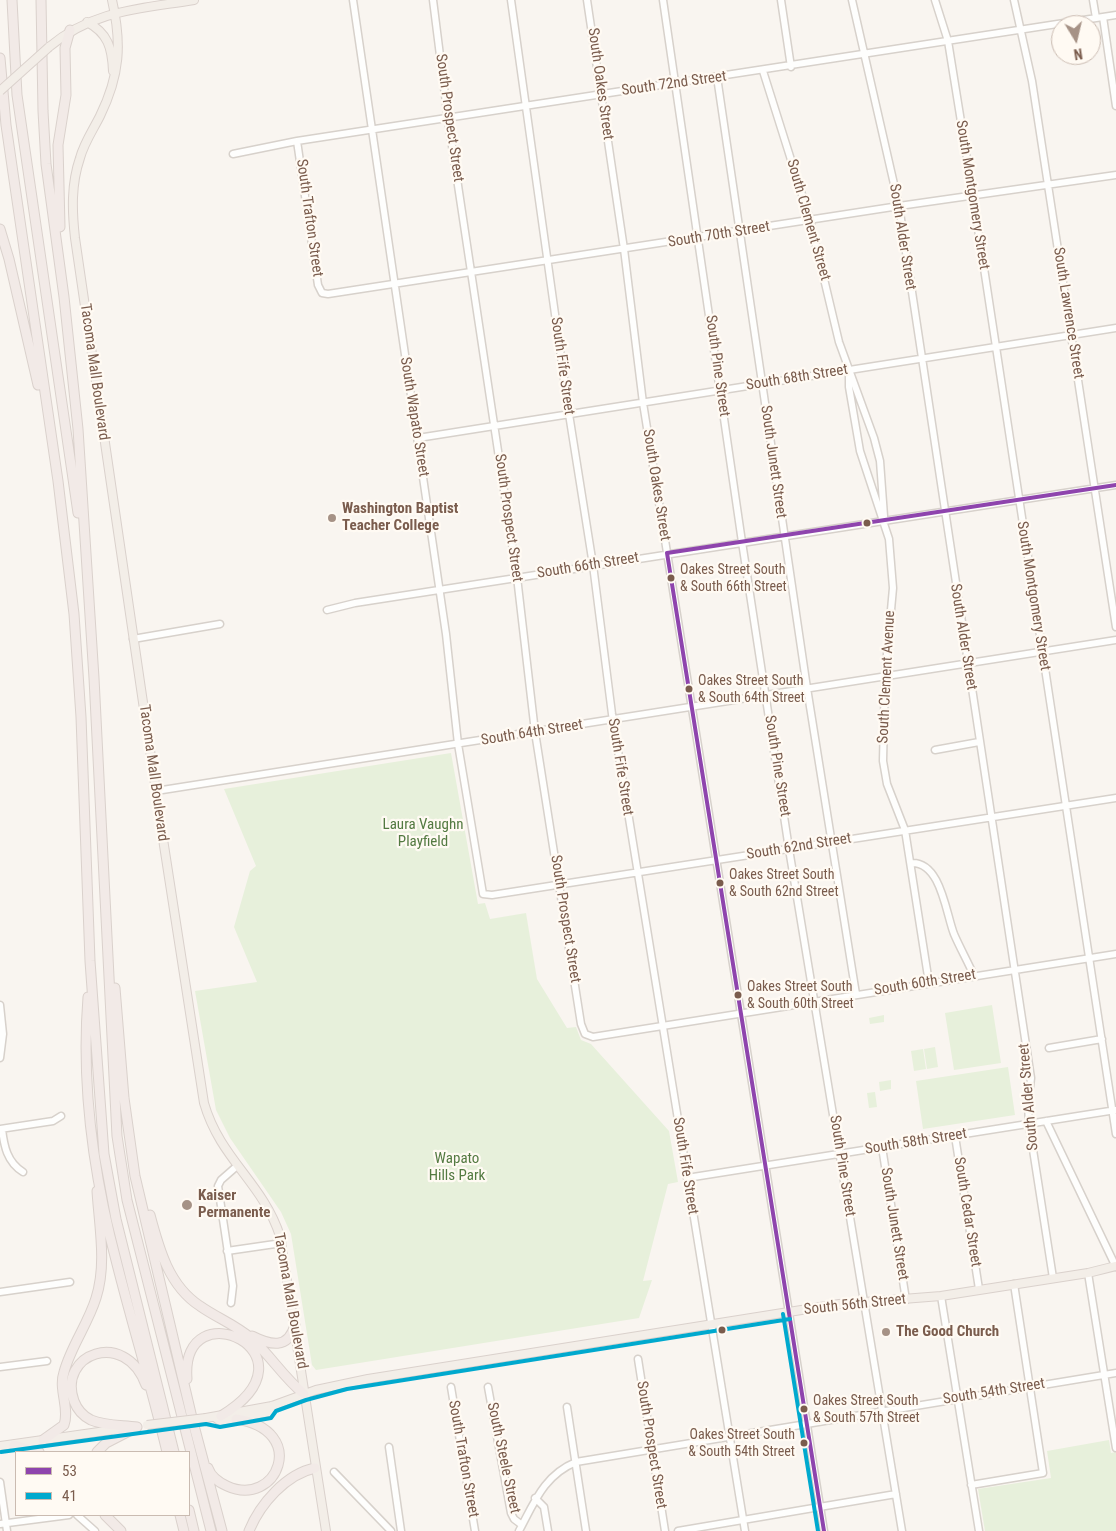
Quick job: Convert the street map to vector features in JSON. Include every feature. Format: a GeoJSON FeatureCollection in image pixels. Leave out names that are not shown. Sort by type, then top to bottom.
{"type":"FeatureCollection","features":[{"type":"Feature","properties":{"kind":"highway"},"geometry":{"type":"LineString","coordinates":[[12,0],[17,95],[74,485],[89,612]]}},
{"type":"Feature","properties":{"kind":"highway"},"geometry":{"type":"LineString","coordinates":[[41,0],[45,146],[78,429],[102,836],[114,1092],[122,1170],[127,1200],[211,1531]]}},
{"type":"Feature","properties":{"kind":"highway"},"geometry":{"type":"LineString","coordinates":[[64,297],[58,163],[66,95],[65,48],[70,30]]}},
{"type":"Feature","properties":{"kind":"highway"},"geometry":{"type":"LineString","coordinates":[[0,58],[12,174],[69,563],[79,676],[90,961],[104,1154],[116,1219],[174,1451]]}},
{"type":"Feature","properties":{"kind":"highway"},"geometry":{"type":"LineString","coordinates":[[0,229],[10,259],[53,448]]}},
{"type":"Feature","properties":{"kind":"highway"},"geometry":{"type":"LineString","coordinates":[[102,836],[125,1110],[138,1194],[193,1422],[222,1531]]}},
{"type":"Feature","properties":{"kind":"highway"},"geometry":{"type":"LineString","coordinates":[[43,1440],[64,1425],[66,1414],[62,1387],[64,1372],[89,1318],[99,1288],[101,1262],[85,1033],[90,961]]}},
{"type":"Feature","properties":{"kind":"highway"},"geometry":{"type":"LineString","coordinates":[[125,1110],[152,1223],[170,1273],[182,1292],[193,1301],[257,1338],[275,1343],[283,1342],[291,1337],[295,1325]]}},
{"type":"Feature","properties":{"kind":"highway"},"geometry":{"type":"LineString","coordinates":[[95,1155],[117,1264],[140,1343],[158,1418]]}},
{"type":"Feature","properties":{"kind":"highway"},"geometry":{"type":"LineString","coordinates":[[228,1322],[255,1342],[292,1384],[304,1394]]}},
{"type":"Feature","properties":{"kind":"highway"},"geometry":{"type":"LineString","coordinates":[[190,1409],[187,1369],[193,1348],[207,1336],[228,1334],[240,1338],[250,1346],[256,1358],[258,1372],[254,1386],[249,1394],[235,1407],[219,1417]]}},
{"type":"Feature","properties":{"kind":"highway"},"geometry":{"type":"LineString","coordinates":[[137,1426],[101,1423],[89,1419],[79,1411],[72,1397],[72,1386],[76,1371],[86,1359],[96,1354],[111,1352],[130,1360],[145,1381],[161,1428],[165,1451]]}},
{"type":"Feature","properties":{"kind":"highway"},"geometry":{"type":"LineString","coordinates":[[193,1422],[213,1477],[235,1489],[256,1488],[268,1482],[277,1469],[279,1460],[277,1445],[264,1427],[236,1419]]}},
{"type":"Feature","properties":{"kind":"highway"},"geometry":{"type":"LineString","coordinates":[[98,1451],[106,1443],[137,1426]]}},
{"type":"Feature","properties":{"kind":"highway"},"geometry":{"type":"LineString","coordinates":[[14,1444],[36,1451]]}},
{"type":"Feature","properties":{"kind":"highway"},"geometry":{"type":"LineString","coordinates":[[249,1531],[261,1509],[274,1494],[294,1476],[316,1468]]}},
{"type":"Feature","properties":{"kind":"highway"},"geometry":{"type":"LineString","coordinates":[[190,1514],[194,1531]]}},
{"type":"Feature","properties":{"kind":"highway"},"geometry":{"type":"LineString","coordinates":[[107,1516],[121,1531]]}},
{"type":"Feature","properties":{"kind":"highway"},"geometry":{"type":"LineString","coordinates":[[180,1516],[184,1531]]}},
{"type":"Feature","properties":{"kind":"main road","name":"Tacoma Mall Boulevard"},"geometry":{"type":"LineString","coordinates":[[112,0],[119,43],[113,80],[100,115],[79,159],[73,209],[76,247],[133,639],[204,1104],[217,1137],[266,1205],[282,1242],[326,1531]]}},
{"type":"Feature","properties":{"kind":"main road"},"geometry":{"type":"LineString","coordinates":[[0,91],[48,47],[70,30],[86,22],[115,12],[194,0]]}},
{"type":"Feature","properties":{"kind":"main road"},"geometry":{"type":"LineString","coordinates":[[86,22],[103,32],[107,38],[113,80]]}},
{"type":"Feature","properties":{"kind":"main road","name":"South 56th Street"},"geometry":{"type":"LineString","coordinates":[[0,1446],[137,1426],[219,1417],[272,1406],[304,1394],[362,1380],[789,1313],[864,1302],[940,1296],[1116,1267]]}},
{"type":"Feature","properties":{"kind":"main road","name":"South 56th Street"},"geometry":{"type":"LineString","coordinates":[[219,1417],[220,1421],[270,1412],[272,1406]]}},
{"type":"Feature","properties":{"kind":"street","name":"South Wapato Street"},"geometry":{"type":"LineString","coordinates":[[353,0],[418,438],[454,694],[458,744],[483,894]]}},
{"type":"Feature","properties":{"kind":"street","name":"South Prospect Street"},"geometry":{"type":"LineString","coordinates":[[433,0],[448,118],[517,577],[535,732],[582,1024],[586,1035]]}},
{"type":"Feature","properties":{"kind":"street","name":"South Fife Street"},"geometry":{"type":"LineString","coordinates":[[511,0],[569,414],[593,565],[613,720],[745,1531]]}},
{"type":"Feature","properties":{"kind":"street","name":"South Oakes Street"},"geometry":{"type":"LineString","coordinates":[[587,0],[624,250],[643,403],[692,708],[714,860],[824,1531]]}},
{"type":"Feature","properties":{"kind":"street","name":"South Pine Street"},"geometry":{"type":"LineString","coordinates":[[664,0],[742,542],[789,848],[902,1531]]}},
{"type":"Feature","properties":{"kind":"street"},"geometry":{"type":"LineString","coordinates":[[781,0],[791,67]]}},
{"type":"Feature","properties":{"kind":"street","name":"South Alder Street"},"geometry":{"type":"LineString","coordinates":[[852,0],[899,206],[1031,1078],[1028,1104],[1029,1124],[1053,1278]]}},
{"type":"Feature","properties":{"kind":"street","name":"South Montgomery Street"},"geometry":{"type":"LineString","coordinates":[[935,0],[948,41],[973,196],[1041,652],[1114,1110],[1116,1134]]}},
{"type":"Feature","properties":{"kind":"street","name":"South Lawrence Street"},"geometry":{"type":"LineString","coordinates":[[1014,0],[1032,81],[1116,627]]}},
{"type":"Feature","properties":{"kind":"street"},"geometry":{"type":"LineString","coordinates":[[1093,0],[1099,15]]}},
{"type":"Feature","properties":{"kind":"street","name":"South 72nd Street"},"geometry":{"type":"LineString","coordinates":[[1101,18],[1116,15]]}},
{"type":"Feature","properties":{"kind":"street"},"geometry":{"type":"LineString","coordinates":[[1101,24],[1116,106]]}},
{"type":"Feature","properties":{"kind":"street","name":"South 72nd Street"},"geometry":{"type":"LineString","coordinates":[[233,154],[298,141],[601,94],[791,67],[1051,25]]}},
{"type":"Feature","properties":{"kind":"street","name":"South Clement Street"},"geometry":{"type":"LineString","coordinates":[[763,71],[810,220],[839,342],[849,370]]}},
{"type":"Feature","properties":{"kind":"street","name":"South Junett Street"},"geometry":{"type":"LineString","coordinates":[[717,77],[807,688],[856,994]]}},
{"type":"Feature","properties":{"kind":"street","name":"South Trafton Street"},"geometry":{"type":"LineString","coordinates":[[298,141],[318,285],[322,293]]}},
{"type":"Feature","properties":{"kind":"street","name":"South 70th Street"},"geometry":{"type":"LineString","coordinates":[[322,293],[328,294],[624,250],[899,206],[1116,176]]}},
{"type":"Feature","properties":{"kind":"street","name":"South 68th Street"},"geometry":{"type":"LineString","coordinates":[[418,438],[1116,328]]}},
{"type":"Feature","properties":{"kind":"street","name":"South Clement Avenue"},"geometry":{"type":"LineString","coordinates":[[849,370],[872,432],[880,461],[884,520]]}},
{"type":"Feature","properties":{"kind":"street","name":"South Clement Avenue"},"geometry":{"type":"LineString","coordinates":[[849,370],[860,451],[867,478],[884,520],[889,539],[893,588],[885,676],[882,743],[884,769],[905,830]]}},
{"type":"Feature","properties":{"kind":"street","name":"South 66th Street"},"geometry":{"type":"LineString","coordinates":[[328,610],[667,553],[1116,485]]}},
{"type":"Feature","properties":{"kind":"street"},"geometry":{"type":"LineString","coordinates":[[133,639],[220,624]]}},
{"type":"Feature","properties":{"kind":"street","name":"South 64th Street"},"geometry":{"type":"LineString","coordinates":[[156,791],[1116,640]]}},
{"type":"Feature","properties":{"kind":"street"},"geometry":{"type":"LineString","coordinates":[[934,750],[980,742]]}},
{"type":"Feature","properties":{"kind":"street","name":"South 62nd Street"},"geometry":{"type":"LineString","coordinates":[[483,894],[492,895],[1116,798]]}},
{"type":"Feature","properties":{"kind":"street"},"geometry":{"type":"LineString","coordinates":[[905,830],[929,983]]}},
{"type":"Feature","properties":{"kind":"street"},"geometry":{"type":"LineString","coordinates":[[911,863],[922,865],[936,879],[954,935],[974,976]]}},
{"type":"Feature","properties":{"kind":"street","name":"South 60th Street"},"geometry":{"type":"LineString","coordinates":[[586,1035],[593,1037],[740,1012],[1116,954]]}},
{"type":"Feature","properties":{"kind":"street"},"geometry":{"type":"LineString","coordinates":[[0,1005],[3,1034],[0,1058]]}},
{"type":"Feature","properties":{"kind":"street"},"geometry":{"type":"LineString","coordinates":[[1049,1048],[1102,1039]]}},
{"type":"Feature","properties":{"kind":"street","name":"South 58th Street"},"geometry":{"type":"LineString","coordinates":[[687,1178],[1114,1110]]}},
{"type":"Feature","properties":{"kind":"street"},"geometry":{"type":"LineString","coordinates":[[22,1172],[12,1163],[4,1147],[1,1129],[53,1121],[61,1116]]}},
{"type":"Feature","properties":{"kind":"street"},"geometry":{"type":"LineString","coordinates":[[1046,1122],[1116,1267]]}},
{"type":"Feature","properties":{"kind":"street","name":"South Cedar Street"},"geometry":{"type":"LineString","coordinates":[[955,1136],[979,1289]]}},
{"type":"Feature","properties":{"kind":"street","name":"South Junett Street"},"geometry":{"type":"LineString","coordinates":[[882,1147],[906,1300]]}},
{"type":"Feature","properties":{"kind":"street"},"geometry":{"type":"LineString","coordinates":[[231,1303],[233,1289],[218,1186],[221,1180],[237,1166]]}},
{"type":"Feature","properties":{"kind":"street"},"geometry":{"type":"LineString","coordinates":[[227,1251],[282,1242]]}},
{"type":"Feature","properties":{"kind":"street"},"geometry":{"type":"LineString","coordinates":[[1088,1273],[1116,1448]]}},
{"type":"Feature","properties":{"kind":"street"},"geometry":{"type":"LineString","coordinates":[[0,1292],[70,1282]]}},
{"type":"Feature","properties":{"kind":"street"},"geometry":{"type":"LineString","coordinates":[[971,1485],[1043,1473],[1014,1284]]}},
{"type":"Feature","properties":{"kind":"street"},"geometry":{"type":"LineString","coordinates":[[940,1296],[979,1531]]}},
{"type":"Feature","properties":{"kind":"street","name":"South Prospect Street"},"geometry":{"type":"LineString","coordinates":[[638,1359],[664,1531]]}},
{"type":"Feature","properties":{"kind":"street"},"geometry":{"type":"LineString","coordinates":[[0,1368],[48,1361]]}},
{"type":"Feature","properties":{"kind":"street","name":"South 54th Street"},"geometry":{"type":"LineString","coordinates":[[576,1462],[729,1435],[1116,1373]]}},
{"type":"Feature","properties":{"kind":"street","name":"South Trafton Street"},"geometry":{"type":"LineString","coordinates":[[451,1387],[476,1531]]}},
{"type":"Feature","properties":{"kind":"street","name":"South Steele Street"},"geometry":{"type":"LineString","coordinates":[[488,1387],[511,1513],[520,1528]]}},
{"type":"Feature","properties":{"kind":"street"},"geometry":{"type":"LineString","coordinates":[[567,1408],[586,1531]]}},
{"type":"Feature","properties":{"kind":"street"},"geometry":{"type":"LineString","coordinates":[[389,1447],[401,1531]]}},
{"type":"Feature","properties":{"kind":"street"},"geometry":{"type":"LineString","coordinates":[[520,1528],[535,1498],[556,1473],[576,1462]]}},
{"type":"Feature","properties":{"kind":"street"},"geometry":{"type":"LineString","coordinates":[[334,1472],[391,1531]]}},
{"type":"Feature","properties":{"kind":"street"},"geometry":{"type":"LineString","coordinates":[[0,1482],[3,1524],[7,1531]]}},
{"type":"Feature","properties":{"kind":"street"},"geometry":{"type":"LineString","coordinates":[[678,1531],[896,1494]]}},
{"type":"Feature","properties":{"kind":"street","name":"South Steele Street"},"geometry":{"type":"LineString","coordinates":[[535,1498],[544,1507],[548,1531]]}},
{"type":"Feature","properties":{"kind":"street"},"geometry":{"type":"LineString","coordinates":[[3,1524],[62,1516]]}},
{"type":"Feature","properties":{"kind":"street"},"geometry":{"type":"LineString","coordinates":[[78,1516],[95,1531]]}},
{"type":"Feature","properties":{"kind":"green space","name":"Wapato Hills Park"},"geometry":{"type":"Polygon","coordinates":[[[451,753],[478,904],[485,903],[490,919],[526,913],[537,979],[567,1028],[576,1027],[581,1040],[591,1044],[669,1131],[678,1182],[668,1184],[643,1281],[652,1280],[639,1318],[316,1370],[312,1365],[291,1234],[281,1212],[230,1138],[216,1110],[195,991],[257,982],[234,927],[250,871],[256,866],[224,789],[451,753]]]}},
{"type":"Feature","properties":{"kind":"green space"},"geometry":{"type":"Polygon","coordinates":[[[992,1005],[1001,1063],[954,1070],[945,1013],[992,1005]]]}},
{"type":"Feature","properties":{"kind":"green space"},"geometry":{"type":"Polygon","coordinates":[[[884,1015],[884,1022],[870,1024],[869,1018],[884,1015]]]}},
{"type":"Feature","properties":{"kind":"green space"},"geometry":{"type":"Polygon","coordinates":[[[935,1047],[938,1067],[927,1069],[924,1049],[935,1047]]]}},
{"type":"Feature","properties":{"kind":"green space"},"geometry":{"type":"Polygon","coordinates":[[[923,1049],[926,1069],[914,1071],[911,1051],[923,1049]]]}},
{"type":"Feature","properties":{"kind":"green space"},"geometry":{"type":"Polygon","coordinates":[[[1008,1067],[1015,1115],[923,1129],[916,1081],[1008,1067]]]}},
{"type":"Feature","properties":{"kind":"green space"},"geometry":{"type":"Polygon","coordinates":[[[891,1080],[891,1089],[880,1091],[879,1082],[891,1080]]]}},
{"type":"Feature","properties":{"kind":"green space"},"geometry":{"type":"Polygon","coordinates":[[[875,1092],[877,1107],[869,1108],[867,1093],[875,1092]]]}},
{"type":"Feature","properties":{"kind":"green space"},"geometry":{"type":"Polygon","coordinates":[[[1109,1440],[1111,1453],[1116,1452],[1116,1531],[985,1531],[978,1489],[1051,1478],[1047,1451],[1109,1440]]]}},
{"type":"Feature","properties":{"kind":"transit line","name":"53"},"geometry":{"type":"LineString","coordinates":[[667,553],[1116,485]]}},
{"type":"Feature","properties":{"kind":"transit line","name":"53"},"geometry":{"type":"LineString","coordinates":[[667,553],[824,1531]]}},
{"type":"Feature","properties":{"kind":"transit line","name":"41"},"geometry":{"type":"LineString","coordinates":[[783,1314],[818,1531]]}},
{"type":"Feature","properties":{"kind":"transit line","name":"41"},"geometry":{"type":"LineString","coordinates":[[1,1452],[206,1424],[220,1427],[271,1418],[276,1411],[306,1400],[347,1389],[790,1319]]}},
{"type":"Feature","properties":{"kind":"place","name":"Washington Baptist Teacher College"},"geometry":{"type":"Point","coordinates":[332,518]}},
{"type":"Feature","properties":{"kind":"place","name":"Oakes Street South & South 66th Street"},"geometry":{"type":"Point","coordinates":[671,578]}},
{"type":"Feature","properties":{"kind":"place","name":"Oakes Street South & South 64th Street"},"geometry":{"type":"Point","coordinates":[689,689]}},
{"type":"Feature","properties":{"kind":"place","name":"Oakes Street South & South 62nd Street"},"geometry":{"type":"Point","coordinates":[720,883]}},
{"type":"Feature","properties":{"kind":"place","name":"Oakes Street South & South 60th Street"},"geometry":{"type":"Point","coordinates":[738,995]}},
{"type":"Feature","properties":{"kind":"place","name":"Kaiser Permanente"},"geometry":{"type":"Point","coordinates":[187,1205]}},
{"type":"Feature","properties":{"kind":"place","name":"The Good Church"},"geometry":{"type":"Point","coordinates":[886,1332]}},
{"type":"Feature","properties":{"kind":"place","name":"Oakes Street South & South 57th Street"},"geometry":{"type":"Point","coordinates":[804,1409]}},
{"type":"Feature","properties":{"kind":"place","name":"Oakes Street South & South 54th Street"},"geometry":{"type":"Point","coordinates":[804,1443]}},
{"type":"Feature","properties":{"kind":"park label","name":"Laura Vaughn Playfield"},"geometry":{"type":"Point","coordinates":[423,834]}}]}
